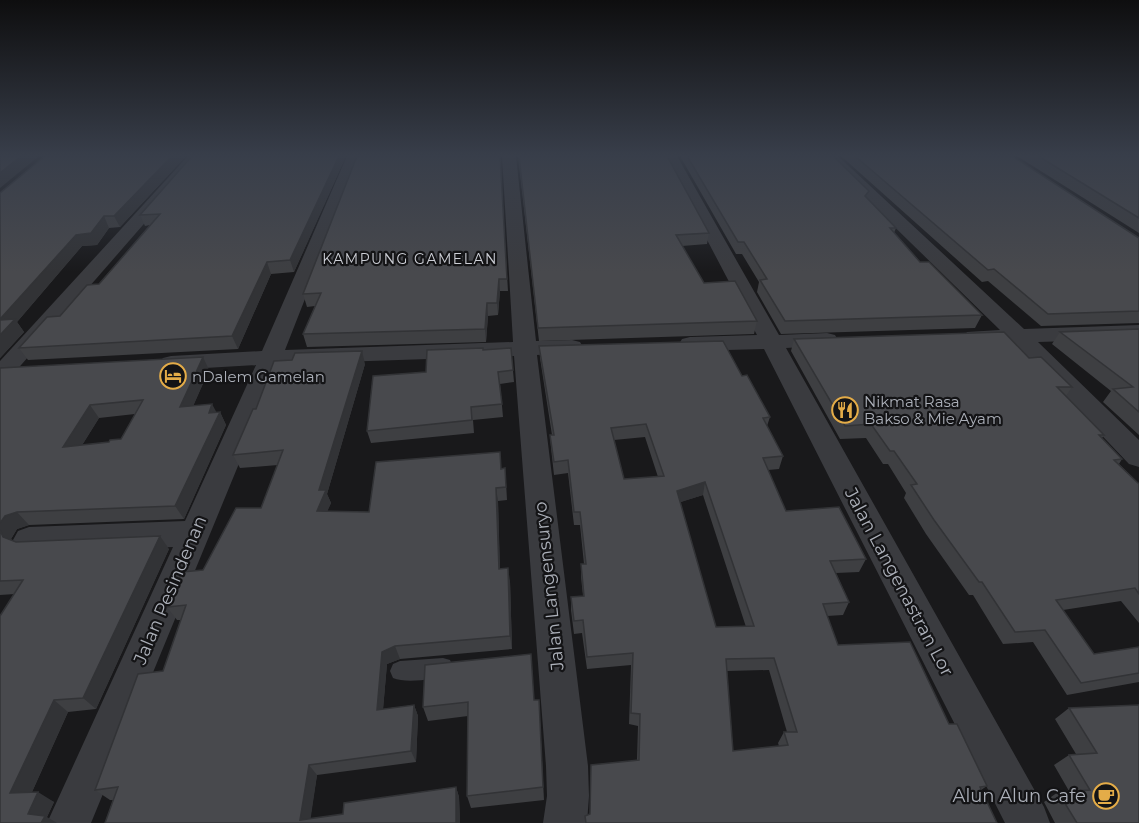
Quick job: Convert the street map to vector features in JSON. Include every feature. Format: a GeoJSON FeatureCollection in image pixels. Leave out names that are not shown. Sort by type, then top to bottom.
{"type":"FeatureCollection","features":[{"type":"Feature","properties":{"kind":"street"},"geometry":{"type":"LineString","coordinates":[[1,373],[161,194]]}},
{"type":"Feature","properties":{"kind":"street","name":"Jalan Pesindenan"},"geometry":{"type":"LineString","coordinates":[[69,823],[271,357],[338,194]]}},
{"type":"Feature","properties":{"kind":"street","name":"Jalan Langensuryo"},"geometry":{"type":"LineString","coordinates":[[512,194],[525,349],[545,657],[567,766],[568,796],[565,823]]}},
{"type":"Feature","properties":{"kind":"street","name":"Jalan Langenastran Lor"},"geometry":{"type":"LineString","coordinates":[[691,194],[1028,823]]}},
{"type":"Feature","properties":{"kind":"street"},"geometry":{"type":"LineString","coordinates":[[870,194],[1019,336],[1139,457]]}},
{"type":"Feature","properties":{"kind":"street"},"geometry":{"type":"LineString","coordinates":[[948,337],[1139,333]]}},
{"type":"Feature","properties":{"kind":"street"},"geometry":{"type":"LineString","coordinates":[[665,345],[853,339]]}},
{"type":"Feature","properties":{"kind":"street"},"geometry":{"type":"LineString","coordinates":[[152,364],[271,357],[595,347]]}},
{"type":"Feature","properties":{"kind":"street"},"geometry":{"type":"LineString","coordinates":[[1,373],[37,370]]}},
{"type":"Feature","properties":{"kind":"street"},"geometry":{"type":"LineString","coordinates":[[29,540],[195,533]]}},
{"type":"Feature","properties":{"kind":"lane"},"geometry":{"type":"LineString","coordinates":[[400,671],[467,664]]}},
{"type":"Feature","properties":{"kind":"building"},"geometry":{"type":"Polygon","coordinates":[[[0,194],[135,194],[114,216],[104,216],[91,233],[76,235],[0,319],[0,194]]]}},
{"type":"Feature","properties":{"kind":"building"},"geometry":{"type":"Polygon","coordinates":[[[158,194],[321,194],[290,260],[267,262],[232,336],[19,348],[47,317],[60,316],[87,285],[99,284],[160,214],[140,215],[158,194]]]}},
{"type":"Feature","properties":{"kind":"building"},"geometry":{"type":"Polygon","coordinates":[[[342,194],[502,194],[507,279],[499,279],[497,303],[487,303],[485,329],[303,334],[321,293],[303,294],[342,194]]]}},
{"type":"Feature","properties":{"kind":"building"},"geometry":{"type":"Polygon","coordinates":[[[523,194],[688,194],[709,233],[676,235],[704,283],[735,281],[757,321],[538,328],[523,194]]]}},
{"type":"Feature","properties":{"kind":"building"},"geometry":{"type":"Polygon","coordinates":[[[710,194],[866,194],[865,196],[896,228],[890,228],[920,262],[929,262],[982,315],[785,321],[760,280],[767,279],[744,242],[738,242],[710,194]]]}},
{"type":"Feature","properties":{"kind":"building"},"geometry":{"type":"Polygon","coordinates":[[[900,194],[1071,194],[1139,238],[1139,311],[1048,314],[994,269],[988,270],[900,194]]]}},
{"type":"Feature","properties":{"kind":"building"},"geometry":{"type":"Polygon","coordinates":[[[1101,194],[1139,194],[1139,218],[1101,194]]]}},
{"type":"Feature","properties":{"kind":"building"},"geometry":{"type":"Polygon","coordinates":[[[15,319],[0,335],[0,320],[15,319]]]}},
{"type":"Feature","properties":{"kind":"building"},"geometry":{"type":"Polygon","coordinates":[[[1139,329],[1139,412],[1113,389],[1133,387],[1060,332],[1139,329]]]}},
{"type":"Feature","properties":{"kind":"building"},"geometry":{"type":"Polygon","coordinates":[[[1004,332],[1029,358],[1041,357],[1072,387],[1057,387],[1104,435],[1099,435],[1122,459],[1114,460],[1139,484],[1139,594],[1135,588],[1056,600],[1094,654],[1139,647],[1139,673],[1081,683],[1045,630],[1015,632],[982,582],[979,582],[934,520],[911,485],[917,484],[894,451],[890,451],[871,424],[845,426],[794,339],[1004,332]]]}},
{"type":"Feature","properties":{"kind":"building"},"geometry":{"type":"Polygon","coordinates":[[[723,341],[742,376],[747,375],[770,417],[763,418],[783,456],[763,458],[786,511],[839,507],[866,559],[830,561],[849,602],[823,604],[838,645],[910,642],[949,724],[957,724],[987,786],[980,787],[997,823],[586,823],[585,816],[590,814],[591,765],[639,760],[640,714],[631,713],[633,653],[587,657],[583,620],[574,621],[571,597],[584,596],[581,564],[586,564],[580,512],[574,512],[568,460],[554,462],[550,435],[554,435],[539,346],[723,341]],[[646,424],[611,428],[624,479],[664,476],[646,424]],[[705,482],[677,491],[716,627],[754,626],[705,482]],[[774,658],[726,659],[733,751],[788,745],[784,732],[797,732],[774,658]]]}},
{"type":"Feature","properties":{"kind":"building"},"geometry":{"type":"Polygon","coordinates":[[[483,348],[483,350],[511,348],[513,370],[498,372],[502,404],[471,407],[472,420],[367,431],[373,376],[426,372],[427,350],[483,348]]]}},
{"type":"Feature","properties":{"kind":"building"},"geometry":{"type":"Polygon","coordinates":[[[362,351],[319,490],[326,490],[317,511],[369,512],[376,462],[500,452],[501,469],[505,468],[506,487],[496,488],[499,569],[508,568],[510,636],[395,646],[382,652],[377,710],[414,705],[411,751],[309,765],[300,820],[343,814],[344,803],[456,787],[456,823],[105,823],[118,787],[95,790],[138,674],[163,671],[186,605],[167,607],[182,572],[203,570],[236,508],[261,508],[283,450],[233,455],[253,409],[256,409],[274,361],[292,360],[295,353],[362,351]]]}},
{"type":"Feature","properties":{"kind":"building"},"geometry":{"type":"Polygon","coordinates":[[[203,357],[180,407],[212,404],[209,413],[220,412],[175,506],[17,512],[5,516],[0,523],[0,368],[203,357]],[[143,400],[90,405],[63,447],[109,442],[121,439],[143,400]]]}},
{"type":"Feature","properties":{"kind":"building"},"geometry":{"type":"Polygon","coordinates":[[[0,530],[3,537],[16,542],[160,536],[83,698],[54,700],[10,793],[38,792],[28,814],[45,816],[41,823],[0,823],[0,616],[23,580],[0,581],[0,530]]]}},
{"type":"Feature","properties":{"kind":"building"},"geometry":{"type":"Polygon","coordinates":[[[531,654],[534,700],[539,700],[543,787],[467,796],[468,702],[423,707],[425,665],[531,654]]]}},
{"type":"Feature","properties":{"kind":"building"},"geometry":{"type":"Polygon","coordinates":[[[1139,705],[1139,823],[1077,823],[1058,792],[1090,790],[1069,755],[1097,753],[1069,708],[1139,705]]]}},
{"type":"Feature","properties":{"kind":"place","name":"nDalem Gamelan"},"geometry":{"type":"Point","coordinates":[173,376]}},
{"type":"Feature","properties":{"kind":"place","name":"Nikmat Rasa Bakso & Mie Ayam"},"geometry":{"type":"Point","coordinates":[845,410]}},
{"type":"Feature","properties":{"kind":"place","name":"Alun Alun Cafe"},"geometry":{"type":"Point","coordinates":[1106,796]}},
{"type":"Feature","properties":{"kind":"district","name":"KAMPUNG GAMELAN"},"geometry":{"type":"Point","coordinates":[410,259]}}]}
